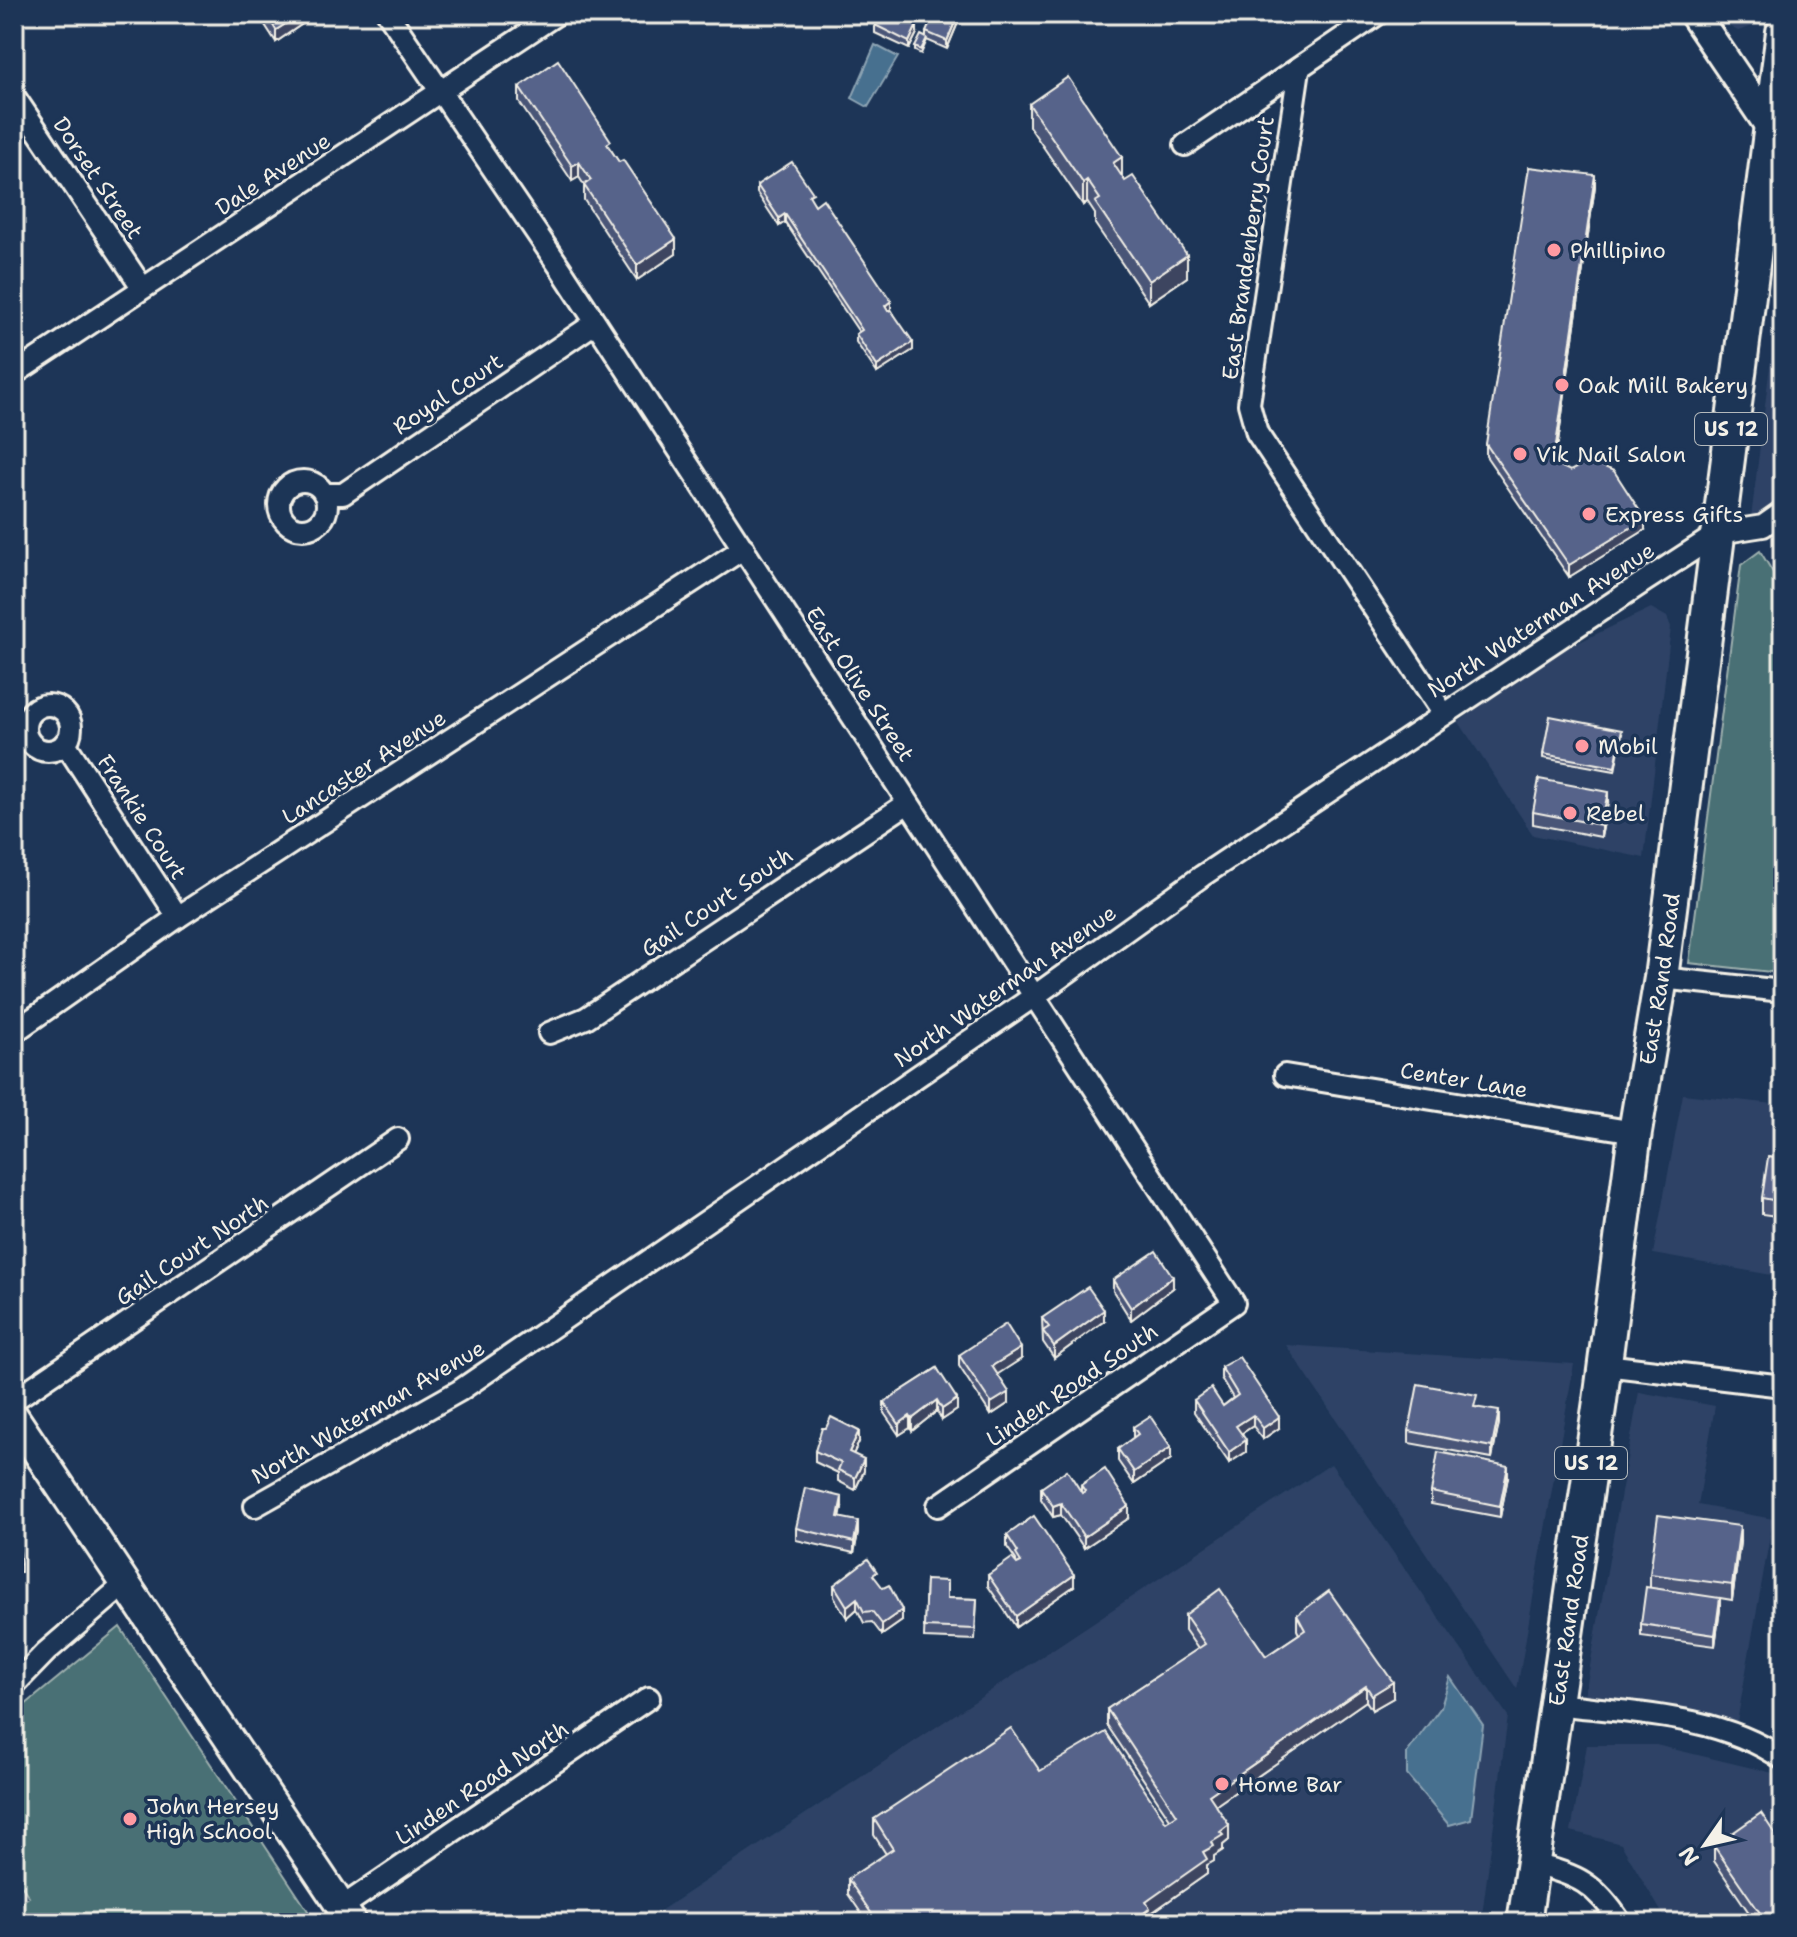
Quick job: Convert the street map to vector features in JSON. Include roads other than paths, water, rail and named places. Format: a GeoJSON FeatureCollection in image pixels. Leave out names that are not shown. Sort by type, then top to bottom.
{"type":"FeatureCollection","features":[{"type":"Feature","properties":{"kind":"main road","name":"East Rand Road"},"geometry":{"type":"LineString","coordinates":[[1524,1923],[1605,1365],[1635,1132],[1661,978],[1783,32]]}},
{"type":"Feature","properties":{"kind":"street","name":"East Olive Street"},"geometry":{"type":"LineString","coordinates":[[388,14],[744,548],[1234,1303]]}},
{"type":"Feature","properties":{"kind":"street","name":"Dale Avenue"},"geometry":{"type":"LineString","coordinates":[[14,374],[142,287],[441,94],[557,14]]}},
{"type":"Feature","properties":{"kind":"street","name":"East Brandenberry Court"},"geometry":{"type":"LineString","coordinates":[[1185,145],[1378,14]]}},
{"type":"Feature","properties":{"kind":"street"},"geometry":{"type":"LineString","coordinates":[[1694,14],[1769,125]]}},
{"type":"Feature","properties":{"kind":"street","name":"East Brandenberry Court"},"geometry":{"type":"LineString","coordinates":[[1299,69],[1249,404],[1257,433],[1443,713]]}},
{"type":"Feature","properties":{"kind":"street","name":"Dorset Street"},"geometry":{"type":"LineString","coordinates":[[14,96],[142,287]]}},
{"type":"Feature","properties":{"kind":"street","name":"Royal Court"},"geometry":{"type":"LineString","coordinates":[[324,494],[343,494],[595,323]]}},
{"type":"Feature","properties":{"kind":"street","name":"North Waterman Avenue"},"geometry":{"type":"LineString","coordinates":[[255,1506],[459,1391],[1036,995],[1202,876],[1443,713],[1719,533],[1763,526],[1783,512]]}},
{"type":"Feature","properties":{"kind":"street","name":"Lancaster Avenue"},"geometry":{"type":"LineString","coordinates":[[14,1032],[178,917],[744,548]]}},
{"type":"Feature","properties":{"kind":"street","name":"Frankie Court"},"geometry":{"type":"LineString","coordinates":[[65,743],[178,917]]}},
{"type":"Feature","properties":{"kind":"street","name":"Gail Court South"},"geometry":{"type":"LineString","coordinates":[[549,1033],[586,1018],[908,803]]}},
{"type":"Feature","properties":{"kind":"street"},"geometry":{"type":"LineString","coordinates":[[1661,978],[1783,991]]}},
{"type":"Feature","properties":{"kind":"street","name":"Center Lane"},"geometry":{"type":"LineString","coordinates":[[1285,1075],[1635,1132]]}},
{"type":"Feature","properties":{"kind":"street","name":"Gail Court North"},"geometry":{"type":"LineString","coordinates":[[14,1400],[398,1139]]}},
{"type":"Feature","properties":{"kind":"street","name":"Linden Road South"},"geometry":{"type":"LineString","coordinates":[[938,1506],[1234,1303]]}},
{"type":"Feature","properties":{"kind":"street"},"geometry":{"type":"LineString","coordinates":[[1605,1365],[1783,1386]]}},
{"type":"Feature","properties":{"kind":"street"},"geometry":{"type":"LineString","coordinates":[[14,1417],[347,1915]]}},
{"type":"Feature","properties":{"kind":"street"},"geometry":{"type":"LineString","coordinates":[[14,1685],[46,1652],[125,1584]]}},
{"type":"Feature","properties":{"kind":"street","name":"Linden Road North"},"geometry":{"type":"LineString","coordinates":[[347,1915],[649,1698]]}},
{"type":"Feature","properties":{"kind":"street"},"geometry":{"type":"LineString","coordinates":[[1555,1704],[1679,1719],[1763,1745],[1783,1759]]}},
{"type":"Feature","properties":{"kind":"street"},"geometry":{"type":"LineString","coordinates":[[1532,1864],[1570,1872],[1604,1897],[1621,1923]]}},
{"type":"Feature","properties":{"kind":"place","name":"Phillipino"},"geometry":{"type":"Point","coordinates":[1554,250]}},
{"type":"Feature","properties":{"kind":"place","name":"Oak Mill Bakery"},"geometry":{"type":"Point","coordinates":[1562,385]}},
{"type":"Feature","properties":{"kind":"place","name":"Vik Nail Salon"},"geometry":{"type":"Point","coordinates":[1520,454]}},
{"type":"Feature","properties":{"kind":"place","name":"Express Gifts"},"geometry":{"type":"Point","coordinates":[1589,514]}},
{"type":"Feature","properties":{"kind":"place","name":"Mobil"},"geometry":{"type":"Point","coordinates":[1582,746]}},
{"type":"Feature","properties":{"kind":"place","name":"Rebel"},"geometry":{"type":"Point","coordinates":[1570,813]}},
{"type":"Feature","properties":{"kind":"place","name":"Home Bar"},"geometry":{"type":"Point","coordinates":[1222,1784]}},
{"type":"Feature","properties":{"kind":"place","name":"John Hersey High School"},"geometry":{"type":"Point","coordinates":[130,1819]}}]}
